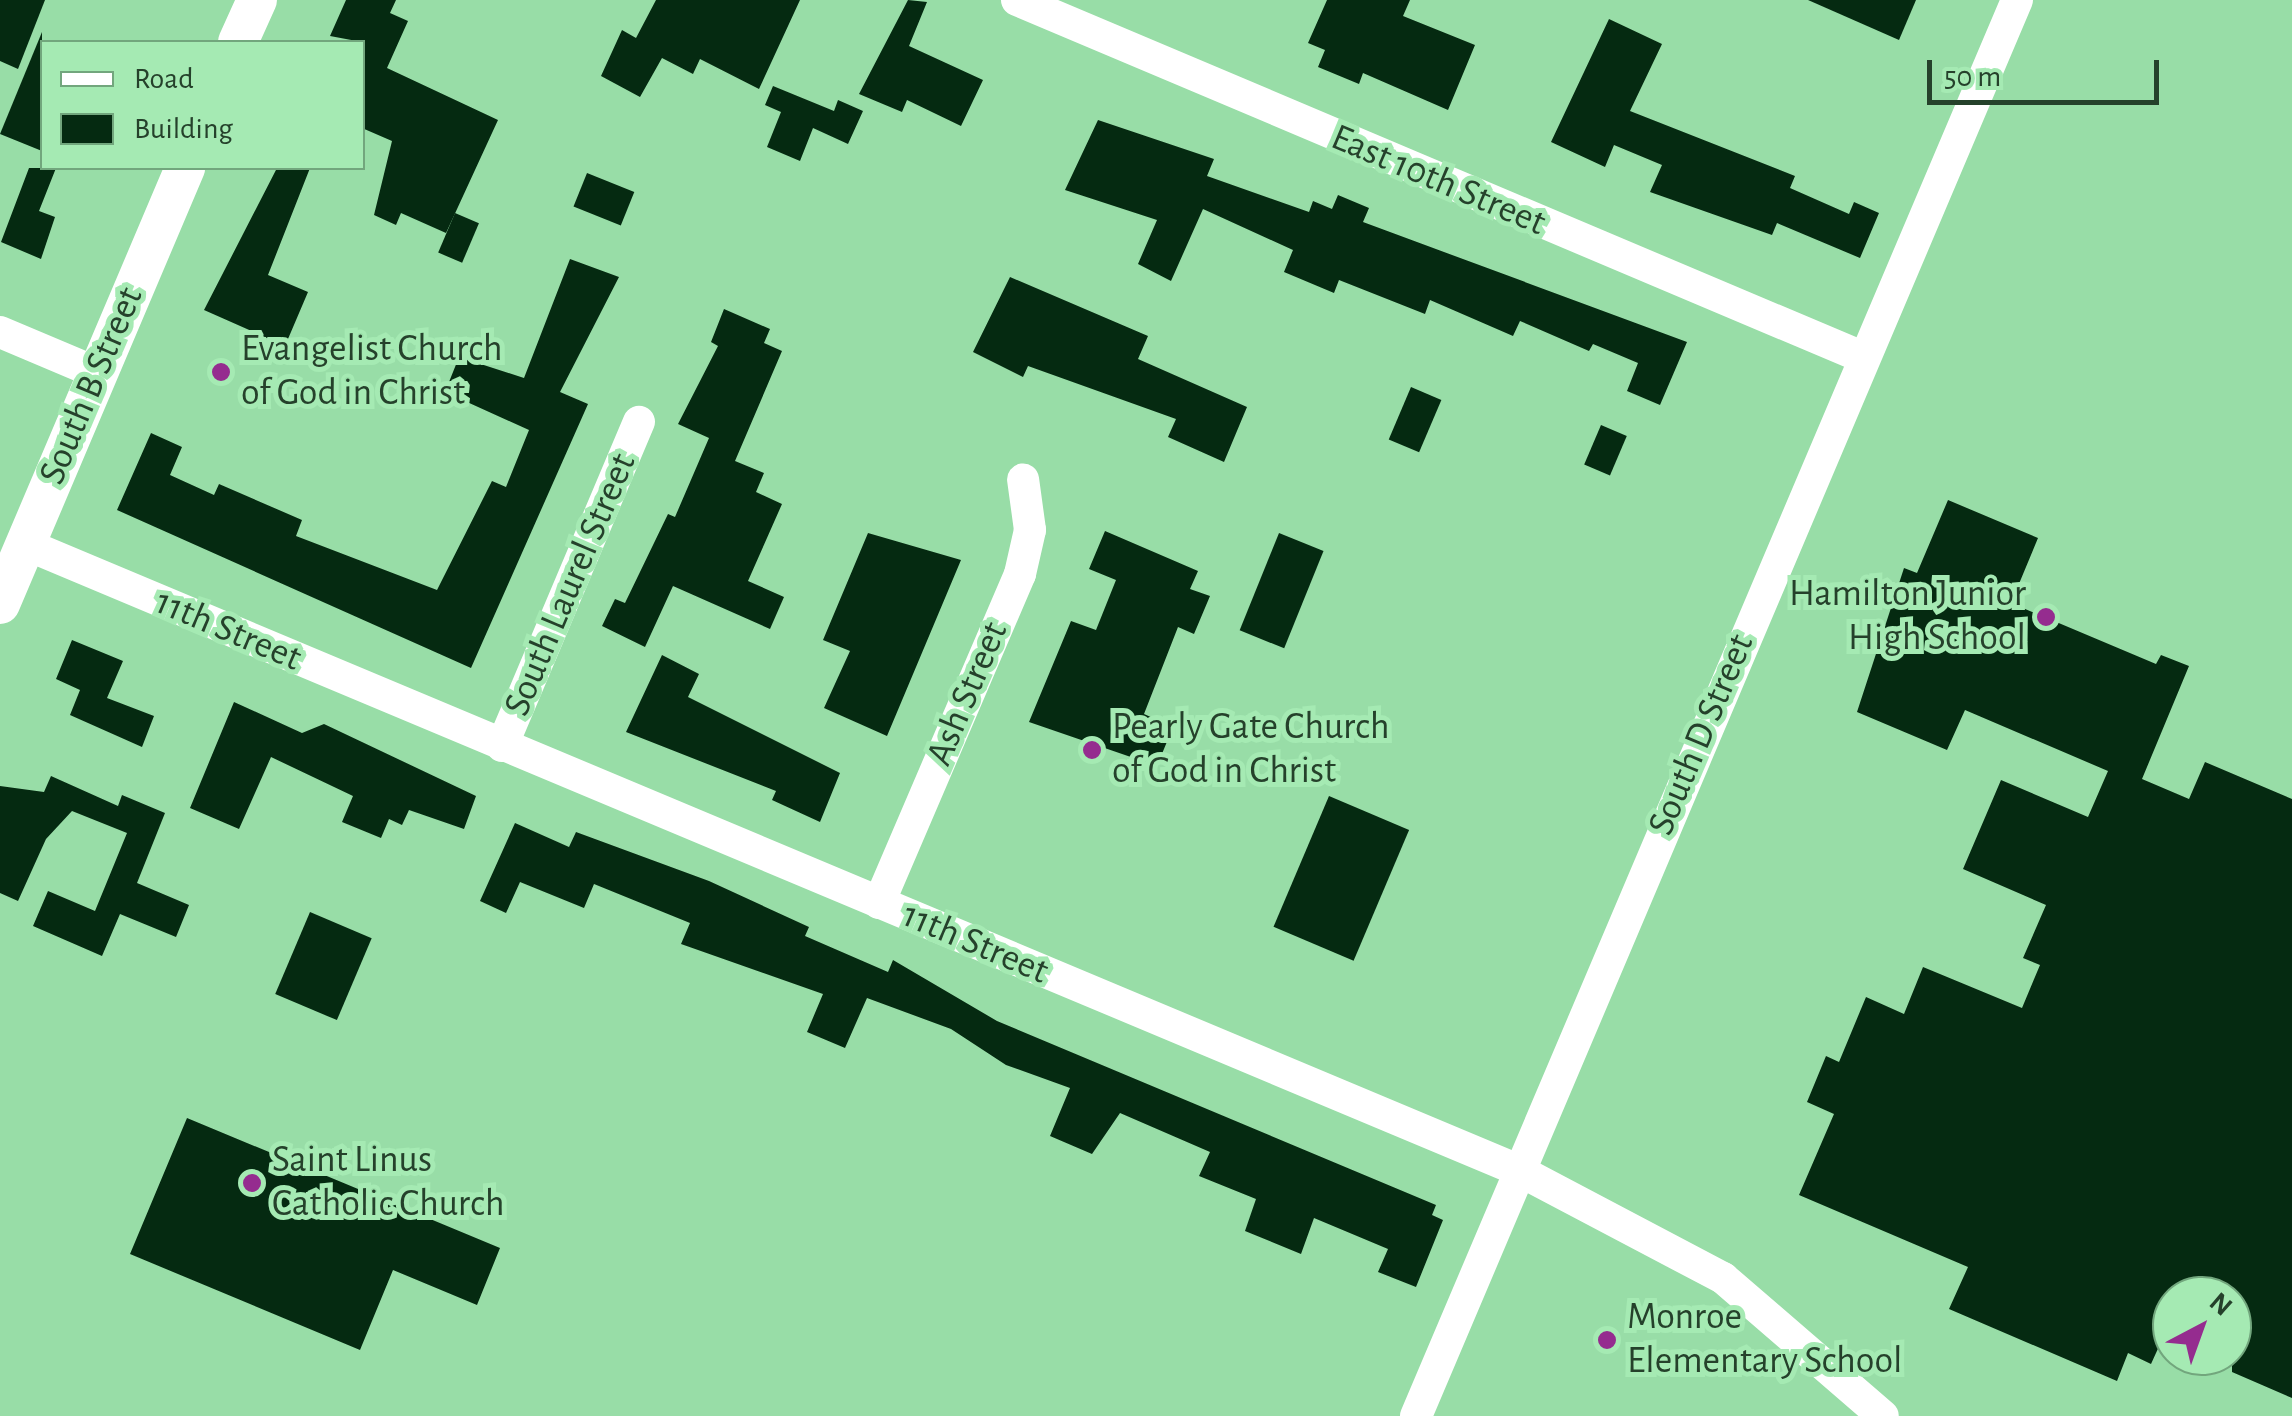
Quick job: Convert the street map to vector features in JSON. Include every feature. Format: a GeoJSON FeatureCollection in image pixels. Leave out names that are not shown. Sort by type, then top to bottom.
{"type":"FeatureCollection","features":[{"type":"Feature","properties":{"kind":"street"},"geometry":{"type":"LineString","coordinates":[[239,40],[256,0]]}},
{"type":"Feature","properties":{"kind":"street","name":"East 10th Street"},"geometry":{"type":"LineString","coordinates":[[1017,0],[1862,357]]}},
{"type":"Feature","properties":{"kind":"street","name":"South D Street"},"geometry":{"type":"LineString","coordinates":[[1416,1416],[1862,357],[2017,0]]}},
{"type":"Feature","properties":{"kind":"street","name":"South B Street"},"geometry":{"type":"LineString","coordinates":[[0,604],[184,170]]}},
{"type":"Feature","properties":{"kind":"street"},"geometry":{"type":"LineString","coordinates":[[0,332],[97,372]]}},
{"type":"Feature","properties":{"kind":"street","name":"South Laurel Street"},"geometry":{"type":"LineString","coordinates":[[502,746],[639,422]]}},
{"type":"Feature","properties":{"kind":"street","name":"Ash Street"},"geometry":{"type":"LineString","coordinates":[[879,904],[1020,574],[1030,530],[1023,479]]}},
{"type":"Feature","properties":{"kind":"street","name":"11th Street"},"geometry":{"type":"LineString","coordinates":[[25,544],[1518,1170],[1723,1278],[1883,1416]]}},
{"type":"Feature","properties":{"kind":"building"},"geometry":{"type":"Polygon","coordinates":[[[0,0],[45,0],[18,69],[0,61],[0,0]]]}},
{"type":"Feature","properties":{"kind":"building"},"geometry":{"type":"Polygon","coordinates":[[[346,0],[396,0],[390,13],[408,21],[387,68],[498,120],[446,233],[401,213],[396,225],[374,215],[392,141],[365,129],[365,40],[330,36],[346,0]]]}},
{"type":"Feature","properties":{"kind":"building"},"geometry":{"type":"Polygon","coordinates":[[[656,0],[800,0],[759,89],[700,59],[693,74],[662,58],[640,97],[601,76],[622,30],[636,38],[656,0]]]}},
{"type":"Feature","properties":{"kind":"building"},"geometry":{"type":"Polygon","coordinates":[[[908,0],[927,2],[909,46],[983,80],[961,126],[907,100],[902,112],[859,94],[908,0]]]}},
{"type":"Feature","properties":{"kind":"building"},"geometry":{"type":"Polygon","coordinates":[[[1327,0],[1410,0],[1403,16],[1475,45],[1448,110],[1363,73],[1359,84],[1318,67],[1325,50],[1308,43],[1327,0]]]}},
{"type":"Feature","properties":{"kind":"building"},"geometry":{"type":"Polygon","coordinates":[[[1808,0],[1916,0],[1899,40],[1808,0]]]}},
{"type":"Feature","properties":{"kind":"building"},"geometry":{"type":"Polygon","coordinates":[[[1609,19],[1662,44],[1630,111],[1795,176],[1790,188],[1849,214],[1854,202],[1879,213],[1860,258],[1777,223],[1772,235],[1650,192],[1662,165],[1614,145],[1605,167],[1551,142],[1609,19]]]}},
{"type":"Feature","properties":{"kind":"building"},"geometry":{"type":"Polygon","coordinates":[[[42,32],[40,150],[0,134],[42,32]]]}},
{"type":"Feature","properties":{"kind":"building"},"geometry":{"type":"Polygon","coordinates":[[[773,86],[834,111],[838,100],[863,111],[848,144],[813,128],[800,161],[767,147],[781,112],[765,105],[773,86]]]}},
{"type":"Feature","properties":{"kind":"building"},"geometry":{"type":"Polygon","coordinates":[[[1098,120],[1214,159],[1207,176],[1309,212],[1313,201],[1332,209],[1338,195],[1369,208],[1363,222],[1687,342],[1660,405],[1627,391],[1638,363],[1593,344],[1589,351],[1520,321],[1513,336],[1430,300],[1425,314],[1339,280],[1334,293],[1284,272],[1293,250],[1203,209],[1171,281],[1138,264],[1157,220],[1065,190],[1098,120]]]}},
{"type":"Feature","properties":{"kind":"building"},"geometry":{"type":"Polygon","coordinates":[[[29,168],[55,170],[39,211],[55,217],[41,259],[1,242],[29,168]]]}},
{"type":"Feature","properties":{"kind":"building"},"geometry":{"type":"Polygon","coordinates":[[[276,170],[309,170],[268,275],[308,292],[285,346],[204,310],[276,170]]]}},
{"type":"Feature","properties":{"kind":"building"},"geometry":{"type":"Polygon","coordinates":[[[587,173],[634,192],[621,225],[574,206],[587,173]]]}},
{"type":"Feature","properties":{"kind":"building"},"geometry":{"type":"Polygon","coordinates":[[[455,213],[479,223],[462,263],[438,253],[455,213]]]}},
{"type":"Feature","properties":{"kind":"building"},"geometry":{"type":"Polygon","coordinates":[[[570,259],[619,277],[560,392],[588,404],[471,668],[117,510],[151,433],[182,447],[170,475],[214,495],[219,484],[302,520],[296,536],[437,590],[492,481],[506,487],[529,430],[445,392],[459,357],[524,378],[570,259]]]}},
{"type":"Feature","properties":{"kind":"building"},"geometry":{"type":"Polygon","coordinates":[[[1010,277],[1148,336],[1138,359],[1247,407],[1224,462],[1168,437],[1176,419],[1028,366],[1023,377],[973,352],[1010,277]]]}},
{"type":"Feature","properties":{"kind":"building"},"geometry":{"type":"Polygon","coordinates":[[[724,309],[770,329],[764,343],[782,351],[735,461],[764,473],[756,492],[782,504],[748,581],[784,597],[770,629],[673,586],[645,647],[602,626],[615,599],[625,603],[668,514],[675,517],[709,438],[678,424],[718,346],[711,342],[724,309]]]}},
{"type":"Feature","properties":{"kind":"building"},"geometry":{"type":"Polygon","coordinates":[[[1411,387],[1441,400],[1419,452],[1389,439],[1411,387]]]}},
{"type":"Feature","properties":{"kind":"building"},"geometry":{"type":"Polygon","coordinates":[[[1601,425],[1627,436],[1610,476],[1584,465],[1601,425]]]}},
{"type":"Feature","properties":{"kind":"building"},"geometry":{"type":"Polygon","coordinates":[[[1948,500],[2038,538],[2011,603],[2156,664],[2161,655],[2189,666],[2142,779],[2189,799],[2205,762],[2292,799],[2292,1398],[2241,1376],[2252,1376],[2252,1276],[2152,1276],[2152,1362],[2128,1353],[2117,1381],[1949,1309],[1968,1267],[1799,1195],[1834,1114],[1807,1102],[1826,1056],[1839,1062],[1866,997],[1904,1014],[1923,967],[2022,1008],[2040,965],[2023,958],[2046,905],[1963,869],[2001,780],[2088,817],[2108,771],[1965,710],[1947,750],[1857,712],[1904,568],[1917,573],[1948,500]]]}},
{"type":"Feature","properties":{"kind":"building"},"geometry":{"type":"Polygon","coordinates":[[[1105,531],[1198,571],[1190,589],[1210,596],[1194,634],[1178,627],[1144,714],[1173,727],[1157,766],[1029,722],[1071,621],[1096,630],[1116,580],[1089,569],[1105,531]]]}},
{"type":"Feature","properties":{"kind":"building"},"geometry":{"type":"Polygon","coordinates":[[[868,533],[961,560],[887,736],[824,708],[850,651],[823,640],[868,533]]]}},
{"type":"Feature","properties":{"kind":"building"},"geometry":{"type":"Polygon","coordinates":[[[1279,533],[1324,551],[1284,648],[1240,630],[1279,533]]]}},
{"type":"Feature","properties":{"kind":"building"},"geometry":{"type":"Polygon","coordinates":[[[72,640],[123,661],[107,698],[154,716],[142,747],[70,715],[80,690],[56,679],[72,640]]]}},
{"type":"Feature","properties":{"kind":"building"},"geometry":{"type":"Polygon","coordinates":[[[662,655],[699,674],[688,697],[840,773],[820,822],[772,800],[776,791],[626,732],[662,655]]]}},
{"type":"Feature","properties":{"kind":"building"},"geometry":{"type":"Polygon","coordinates":[[[234,702],[302,733],[324,724],[476,796],[464,829],[409,810],[402,825],[389,819],[381,838],[342,822],[353,796],[271,757],[239,829],[190,808],[234,702]]]}},
{"type":"Feature","properties":{"kind":"building"},"geometry":{"type":"Polygon","coordinates":[[[51,776],[118,806],[122,795],[165,813],[137,883],[189,905],[176,937],[120,914],[102,956],[33,926],[48,891],[95,911],[127,833],[72,811],[46,839],[18,901],[0,893],[0,786],[44,792],[51,776]]]}},
{"type":"Feature","properties":{"kind":"building"},"geometry":{"type":"Polygon","coordinates":[[[1329,796],[1409,830],[1354,961],[1274,927],[1329,796]]]}},
{"type":"Feature","properties":{"kind":"building"},"geometry":{"type":"Polygon","coordinates":[[[515,823],[569,847],[576,832],[709,881],[809,927],[805,936],[888,972],[893,960],[997,1021],[1436,1205],[1432,1215],[1443,1220],[1416,1287],[1378,1272],[1388,1249],[1314,1218],[1301,1254],[1245,1231],[1256,1199],[1199,1176],[1210,1152],[1120,1113],[1092,1154],[1050,1136],[1070,1088],[1006,1065],[951,1029],[867,998],[845,1048],[807,1032],[823,994],[681,944],[690,923],[594,884],[584,908],[520,882],[506,913],[480,901],[515,823]]]}},
{"type":"Feature","properties":{"kind":"building"},"geometry":{"type":"Polygon","coordinates":[[[310,912],[372,938],[337,1020],[275,994],[310,912]]]}},
{"type":"Feature","properties":{"kind":"building","name":"Saint Linus Catholic Church"},"geometry":{"type":"Polygon","coordinates":[[[187,1118],[500,1248],[477,1305],[393,1270],[360,1350],[130,1254],[187,1118]]]}},
{"type":"Feature","properties":{"kind":"place","name":"Evangelist Church of God in Christ"},"geometry":{"type":"Point","coordinates":[221,372]}},
{"type":"Feature","properties":{"kind":"place","name":"Hamilton Junior High School"},"geometry":{"type":"Point","coordinates":[2046,617]}},
{"type":"Feature","properties":{"kind":"place","name":"Pearly Gate Church of God in Christ"},"geometry":{"type":"Point","coordinates":[1092,750]}},
{"type":"Feature","properties":{"kind":"place","name":"Saint Linus Catholic Church"},"geometry":{"type":"Point","coordinates":[252,1183]}},
{"type":"Feature","properties":{"kind":"place","name":"Monroe Elementary School"},"geometry":{"type":"Point","coordinates":[1607,1340]}}]}
